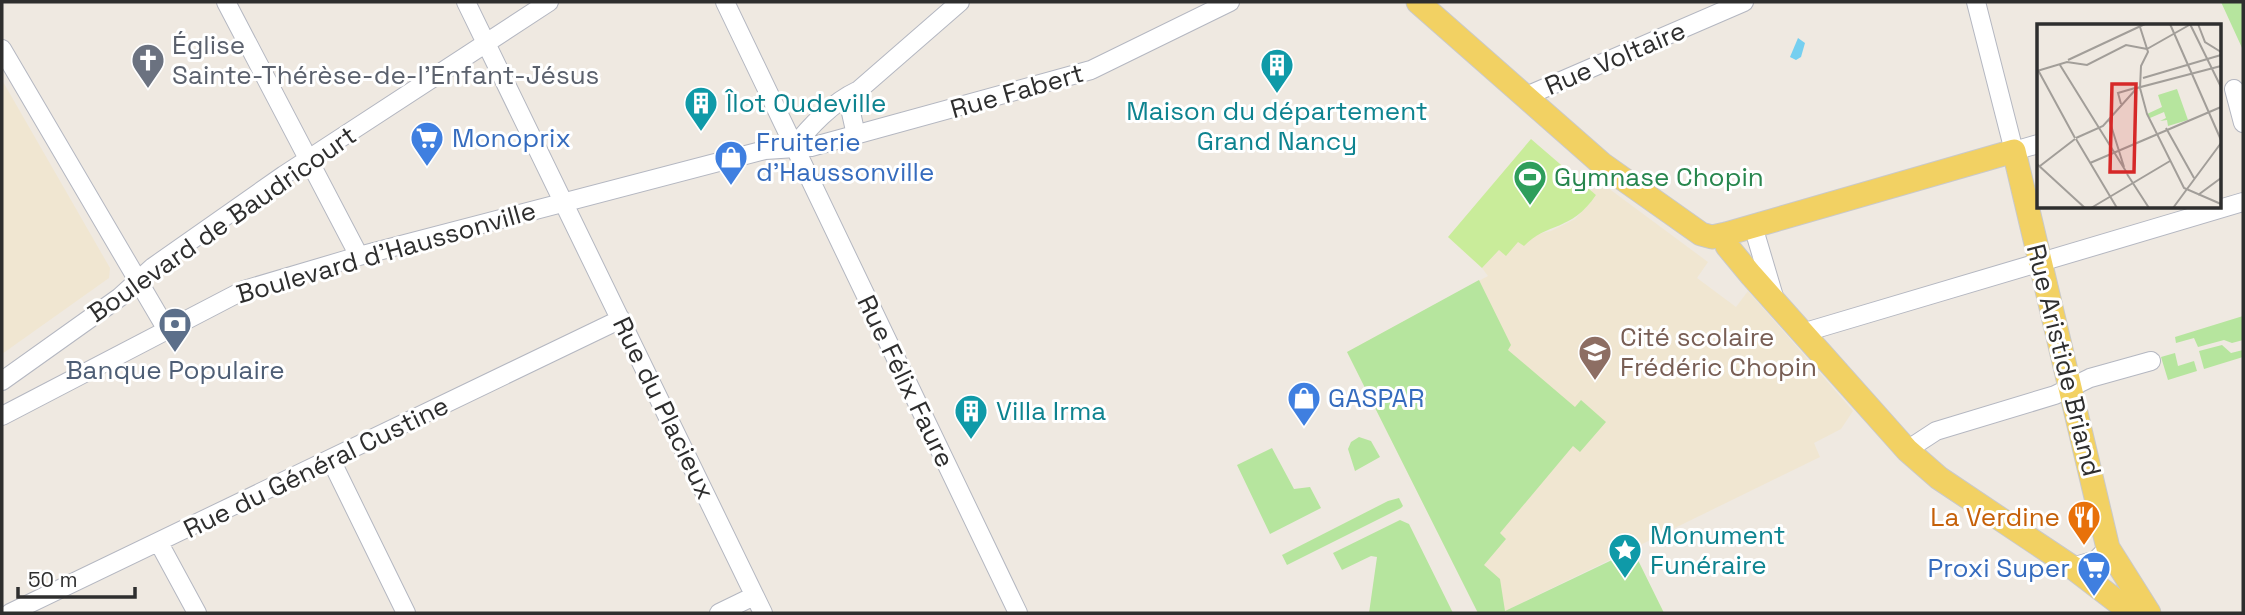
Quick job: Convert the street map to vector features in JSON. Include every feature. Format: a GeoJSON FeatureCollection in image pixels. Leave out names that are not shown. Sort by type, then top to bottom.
{"type":"FeatureCollection","features":[{"type":"Feature","properties":{"kind":"main road"},"geometry":{"type":"LineString","coordinates":[[1419,3],[1602,164],[1701,234],[1712,237],[2014,151]]}},
{"type":"Feature","properties":{"kind":"main road","name":"Rue Aristide Briand"},"geometry":{"type":"LineString","coordinates":[[2014,151],[2108,548],[2150,613]]}},
{"type":"Feature","properties":{"kind":"main road"},"geometry":{"type":"LineString","coordinates":[[1726,234],[1727,246],[1907,450],[1939,478],[2072,567],[2123,608]]}},
{"type":"Feature","properties":{"kind":"street"},"geometry":{"type":"LineString","coordinates":[[226,2],[359,256]]}},
{"type":"Feature","properties":{"kind":"street","name":"Rue du Placieux"},"geometry":{"type":"LineString","coordinates":[[466,2],[763,613]]}},
{"type":"Feature","properties":{"kind":"street","name":"Boulevard de Baudricourt"},"geometry":{"type":"LineString","coordinates":[[2,381],[120,298],[164,259],[310,159],[549,2]]}},
{"type":"Feature","properties":{"kind":"street","name":"Rue Félix Faure"},"geometry":{"type":"LineString","coordinates":[[725,2],[1018,613]]}},
{"type":"Feature","properties":{"kind":"street"},"geometry":{"type":"LineString","coordinates":[[793,148],[846,96],[860,89],[960,2]]}},
{"type":"Feature","properties":{"kind":"street","name":"Rue Fabert"},"geometry":{"type":"LineString","coordinates":[[793,148],[856,135],[1091,70],[1230,2]]}},
{"type":"Feature","properties":{"kind":"street","name":"Rue Voltaire"},"geometry":{"type":"LineString","coordinates":[[1524,97],[1744,2]]}},
{"type":"Feature","properties":{"kind":"street","name":"Rue Aristide Briand"},"geometry":{"type":"LineString","coordinates":[[1977,6],[2014,151]]}},
{"type":"Feature","properties":{"kind":"street"},"geometry":{"type":"LineString","coordinates":[[2,49],[136,282],[167,330]]}},
{"type":"Feature","properties":{"kind":"street"},"geometry":{"type":"LineString","coordinates":[[856,135],[850,108],[860,89]]}},
{"type":"Feature","properties":{"kind":"street"},"geometry":{"type":"LineString","coordinates":[[2232,90],[2243,123]]}},
{"type":"Feature","properties":{"kind":"street"},"geometry":{"type":"LineString","coordinates":[[2014,151],[2037,145]]}},
{"type":"Feature","properties":{"kind":"street","name":"Boulevard d'Haussonville"},"geometry":{"type":"LineString","coordinates":[[2,416],[234,294],[359,256],[765,150],[793,148]]}},
{"type":"Feature","properties":{"kind":"street"},"geometry":{"type":"LineString","coordinates":[[1802,333],[2243,202]]}},
{"type":"Feature","properties":{"kind":"street"},"geometry":{"type":"LineString","coordinates":[[1753,226],[1775,300]]}},
{"type":"Feature","properties":{"kind":"street","name":"Rue du Général Custine"},"geometry":{"type":"LineString","coordinates":[[10,613],[621,319]]}},
{"type":"Feature","properties":{"kind":"street"},"geometry":{"type":"LineString","coordinates":[[1907,450],[1936,431],[2056,395],[2090,378],[2151,361]]}},
{"type":"Feature","properties":{"kind":"street"},"geometry":{"type":"LineString","coordinates":[[331,460],[406,613]]}},
{"type":"Feature","properties":{"kind":"street"},"geometry":{"type":"LineString","coordinates":[[159,542],[197,613]]}},
{"type":"Feature","properties":{"kind":"street"},"geometry":{"type":"LineString","coordinates":[[2072,567],[2095,560],[2108,548]]}},
{"type":"Feature","properties":{"kind":"street"},"geometry":{"type":"LineString","coordinates":[[719,613],[754,596]]}},
{"type":"Feature","properties":{"kind":"shaded area"},"geometry":{"type":"Polygon","coordinates":[[[2,80],[110,268],[109,278],[2,354],[2,80]]]}},
{"type":"Feature","properties":{"kind":"shaded area","name":"Cité scolaire Frédéric Chopin"},"geometry":{"type":"Polygon","coordinates":[[[1600,182],[1708,262],[1697,278],[1736,307],[1748,291],[1853,411],[1841,429],[1814,443],[1820,457],[1505,611],[1478,613],[1347,352],[1488,276],[1482,268],[1499,250],[1518,241],[1524,245],[1534,235],[1551,231],[1575,219],[1596,195],[1591,191],[1600,182]]]}},
{"type":"Feature","properties":{"kind":"green space"},"geometry":{"type":"Polygon","coordinates":[[[2221,2],[2243,2],[2243,50],[2221,2]]]}},
{"type":"Feature","properties":{"kind":"green space","name":"Gymnase Chopin"},"geometry":{"type":"Polygon","coordinates":[[[1531,139],[1596,195],[1587,207],[1568,221],[1541,233],[1524,246],[1518,242],[1506,256],[1499,250],[1482,268],[1448,237],[1531,139]]]}},
{"type":"Feature","properties":{"kind":"green space"},"geometry":{"type":"Polygon","coordinates":[[[1479,280],[1511,345],[1508,350],[1575,407],[1581,400],[1606,422],[1580,452],[1573,446],[1500,533],[1506,539],[1484,565],[1500,579],[1505,611],[1633,550],[1664,613],[1478,613],[1347,352],[1479,280]]]}},
{"type":"Feature","properties":{"kind":"green space"},"geometry":{"type":"Polygon","coordinates":[[[2243,316],[2243,340],[2232,343],[2224,340],[2198,347],[2194,338],[2176,343],[2175,337],[2243,316]]]}},
{"type":"Feature","properties":{"kind":"green space"},"geometry":{"type":"Polygon","coordinates":[[[2222,345],[2231,353],[2243,350],[2243,357],[2204,369],[2199,351],[2222,345]]]}},
{"type":"Feature","properties":{"kind":"green space"},"geometry":{"type":"Polygon","coordinates":[[[2175,353],[2178,366],[2194,361],[2197,371],[2168,380],[2161,357],[2175,353]]]}},
{"type":"Feature","properties":{"kind":"green space"},"geometry":{"type":"Polygon","coordinates":[[[1359,437],[1371,441],[1380,457],[1355,471],[1348,449],[1351,442],[1359,437]]]}},
{"type":"Feature","properties":{"kind":"green space"},"geometry":{"type":"Polygon","coordinates":[[[1272,448],[1294,489],[1310,487],[1321,508],[1270,534],[1237,465],[1272,448]]]}},
{"type":"Feature","properties":{"kind":"green space"},"geometry":{"type":"Polygon","coordinates":[[[1399,498],[1403,506],[1401,508],[1287,565],[1282,555],[1388,501],[1399,498]]]}},
{"type":"Feature","properties":{"kind":"green space"},"geometry":{"type":"Polygon","coordinates":[[[1400,520],[1409,524],[1453,613],[1369,613],[1377,557],[1371,556],[1342,570],[1333,553],[1400,520]]]}},
{"type":"Feature","properties":{"kind":"water"},"geometry":{"type":"Polygon","coordinates":[[[1798,38],[1805,43],[1801,57],[1796,60],[1790,57],[1798,38]]]}},
{"type":"Feature","properties":{"kind":"place","name":"Église Sainte-Thérèse-de-l'Enfant-Jésus"},"geometry":{"type":"Point","coordinates":[148,90]}},
{"type":"Feature","properties":{"kind":"place","name":"Maison du département Grand Nancy"},"geometry":{"type":"Point","coordinates":[1277,95]}},
{"type":"Feature","properties":{"kind":"place","name":"Îlot Oudeville"},"geometry":{"type":"Point","coordinates":[701,133]}},
{"type":"Feature","properties":{"kind":"place","name":"Monoprix"},"geometry":{"type":"Point","coordinates":[427,168]}},
{"type":"Feature","properties":{"kind":"place","name":"Fruiterie d'Haussonville"},"geometry":{"type":"Point","coordinates":[731,187]}},
{"type":"Feature","properties":{"kind":"place","name":"Gymnase Chopin"},"geometry":{"type":"Point","coordinates":[1530,207]}},
{"type":"Feature","properties":{"kind":"place","name":"Banque Populaire"},"geometry":{"type":"Point","coordinates":[175,354]}},
{"type":"Feature","properties":{"kind":"place","name":"Cité scolaire Frédéric Chopin"},"geometry":{"type":"Point","coordinates":[1595,382]}},
{"type":"Feature","properties":{"kind":"place","name":"GASPAR"},"geometry":{"type":"Point","coordinates":[1304,428]}},
{"type":"Feature","properties":{"kind":"place","name":"Villa Irma"},"geometry":{"type":"Point","coordinates":[971,441]}},
{"type":"Feature","properties":{"kind":"place","name":"La Verdine"},"geometry":{"type":"Point","coordinates":[2084,547]}},
{"type":"Feature","properties":{"kind":"place","name":"Monument Funéraire"},"geometry":{"type":"Point","coordinates":[1625,580]}},
{"type":"Feature","properties":{"kind":"place","name":"Proxi Super"},"geometry":{"type":"Point","coordinates":[2094,598]}}]}
